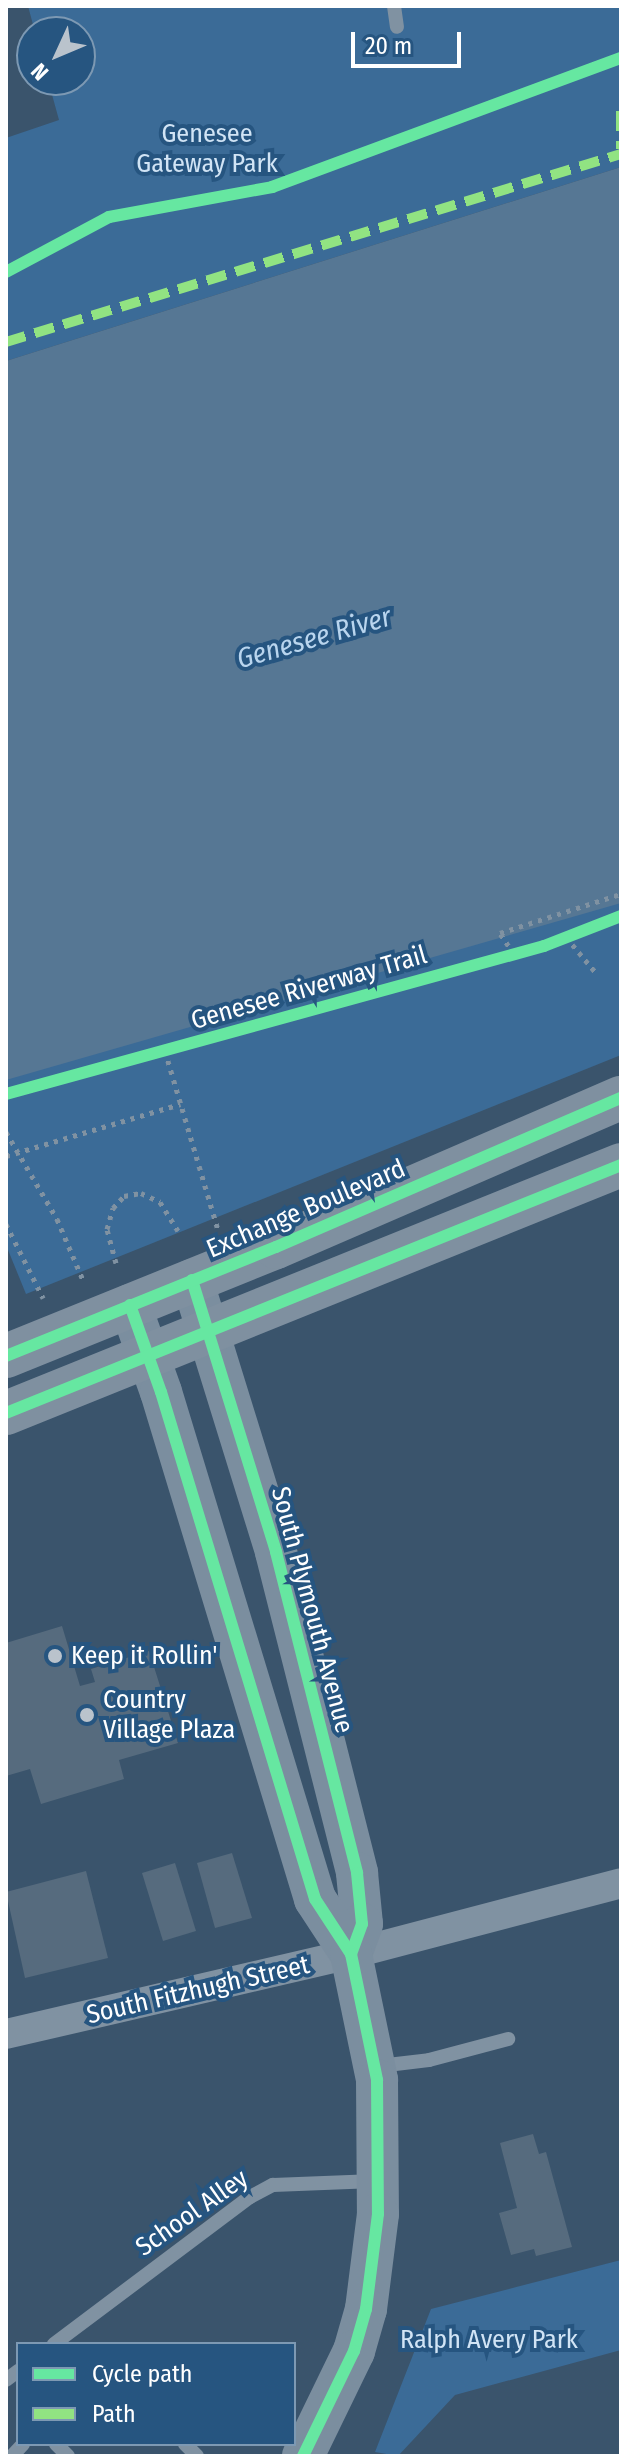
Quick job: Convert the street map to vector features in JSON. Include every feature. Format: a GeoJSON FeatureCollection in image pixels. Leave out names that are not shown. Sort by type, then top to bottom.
{"type":"FeatureCollection","features":[{"type":"Feature","properties":{"kind":"main road","name":"Exchange Boulevard"},"geometry":{"type":"LineString","coordinates":[[6,1356],[621,1098]]}},
{"type":"Feature","properties":{"kind":"main road"},"geometry":{"type":"LineString","coordinates":[[6,1413],[621,1165]]}},
{"type":"Feature","properties":{"kind":"main road","name":"South Plymouth Avenue"},"geometry":{"type":"LineString","coordinates":[[192,1280],[276,1552],[357,1873],[362,1924],[351,1954]]}},
{"type":"Feature","properties":{"kind":"main road","name":"South Plymouth Avenue"},"geometry":{"type":"LineString","coordinates":[[130,1305],[315,1899],[351,1954],[375,2066],[379,2181],[366,2309],[354,2351],[303,2456]]}},
{"type":"Feature","properties":{"kind":"street","name":"South Fitzhugh Street"},"geometry":{"type":"LineString","coordinates":[[6,2034],[351,1954],[621,1883]]}},
{"type":"Feature","properties":{"kind":"lane"},"geometry":{"type":"LineString","coordinates":[[394,6],[397,27]]}},
{"type":"Feature","properties":{"kind":"lane"},"geometry":{"type":"LineString","coordinates":[[375,2066],[429,2060],[508,2039]]}},
{"type":"Feature","properties":{"kind":"lane","name":"School Alley"},"geometry":{"type":"LineString","coordinates":[[57,2342],[250,2197],[273,2185],[379,2181]]}},
{"type":"Feature","properties":{"kind":"path"},"geometry":{"type":"LineString","coordinates":[[514,954],[500,933],[621,894]]}},
{"type":"Feature","properties":{"kind":"path"},"geometry":{"type":"LineString","coordinates":[[567,937],[597,974]]}},
{"type":"Feature","properties":{"kind":"path"},"geometry":{"type":"LineString","coordinates":[[498,958],[529,950]]}},
{"type":"Feature","properties":{"kind":"path"},"geometry":{"type":"LineString","coordinates":[[165,1051],[210,1215],[226,1243]]}},
{"type":"Feature","properties":{"kind":"path"},"geometry":{"type":"LineString","coordinates":[[6,1156],[180,1104]]}},
{"type":"Feature","properties":{"kind":"path"},"geometry":{"type":"LineString","coordinates":[[6,1132],[57,1219],[83,1280]]}},
{"type":"Feature","properties":{"kind":"path"},"geometry":{"type":"LineString","coordinates":[[116,1263],[107,1229],[113,1208],[124,1196],[141,1193],[160,1202],[178,1231]]}},
{"type":"Feature","properties":{"kind":"path"},"geometry":{"type":"LineString","coordinates":[[6,1224],[41,1297]]}},
{"type":"Feature","properties":{"kind":"green space","name":"Genesee Gateway Park"},"geometry":{"type":"Polygon","coordinates":[[[28,6],[621,6],[621,167],[6,361],[6,138],[59,120],[52,96],[96,96],[96,16],[31,16],[28,6]]]}},
{"type":"Feature","properties":{"kind":"green space"},"geometry":{"type":"Polygon","coordinates":[[[621,889],[621,1055],[26,1294],[6,1245],[6,1061],[621,889]]]}},
{"type":"Feature","properties":{"kind":"green space","name":"Ralph Avery Park"},"geometry":{"type":"Polygon","coordinates":[[[621,2260],[621,2350],[455,2395],[398,2456],[375,2452],[431,2309],[621,2260]]]}},
{"type":"Feature","properties":{"kind":"water","name":"Genesee River"},"geometry":{"type":"Polygon","coordinates":[[[621,167],[621,903],[6,1080],[6,361],[621,167]]]}},
{"type":"Feature","properties":{"kind":"building","name":"Country Village Plaza"},"geometry":{"type":"Polygon","coordinates":[[[62,1626],[80,1686],[95,1682],[91,1669],[149,1651],[178,1743],[119,1760],[124,1779],[41,1804],[30,1769],[6,1776],[6,1643],[62,1626]]]}},
{"type":"Feature","properties":{"kind":"building"},"geometry":{"type":"Polygon","coordinates":[[[232,1853],[252,1918],[215,1928],[197,1863],[232,1853]]]}},
{"type":"Feature","properties":{"kind":"building"},"geometry":{"type":"Polygon","coordinates":[[[175,1863],[196,1931],[163,1941],[142,1873],[175,1863]]]}},
{"type":"Feature","properties":{"kind":"building"},"geometry":{"type":"Polygon","coordinates":[[[86,1871],[108,1958],[25,1978],[6,1892],[86,1871]]]}},
{"type":"Feature","properties":{"kind":"building"},"geometry":{"type":"Polygon","coordinates":[[[533,2134],[539,2154],[546,2152],[572,2247],[536,2256],[534,2249],[511,2255],[499,2213],[517,2208],[500,2143],[533,2134]]]}},
{"type":"Feature","properties":{"kind":"marked path"},"geometry":{"type":"LineString","coordinates":[[621,111],[621,149]]}},
{"type":"Feature","properties":{"kind":"marked path"},"geometry":{"type":"LineString","coordinates":[[6,342],[621,154]]}},
{"type":"Feature","properties":{"kind":"cycle path"},"geometry":{"type":"LineString","coordinates":[[6,272],[109,217],[272,187],[621,58]]}},
{"type":"Feature","properties":{"kind":"cycle path","name":"Genesee Riverway Trail"},"geometry":{"type":"LineString","coordinates":[[6,1094],[544,946],[621,916]]}},
{"type":"Feature","properties":{"kind":"cycle path"},"geometry":{"type":"LineString","coordinates":[[6,1356],[276,1247],[621,1098]]}},
{"type":"Feature","properties":{"kind":"cycle path"},"geometry":{"type":"LineString","coordinates":[[6,1413],[621,1165]]}},
{"type":"Feature","properties":{"kind":"cycle path"},"geometry":{"type":"LineString","coordinates":[[192,1280],[276,1552],[357,1873],[362,1924],[351,1954]]}},
{"type":"Feature","properties":{"kind":"cycle path"},"geometry":{"type":"LineString","coordinates":[[130,1305],[161,1392],[315,1899],[351,1954],[377,2080],[378,2214],[366,2309],[354,2351],[303,2456]]}},
{"type":"Feature","properties":{"kind":"place","name":"Keep it Rollin'"},"geometry":{"type":"Point","coordinates":[55,1656]}},
{"type":"Feature","properties":{"kind":"place","name":"Country Village Plaza"},"geometry":{"type":"Point","coordinates":[87,1715]}}]}
